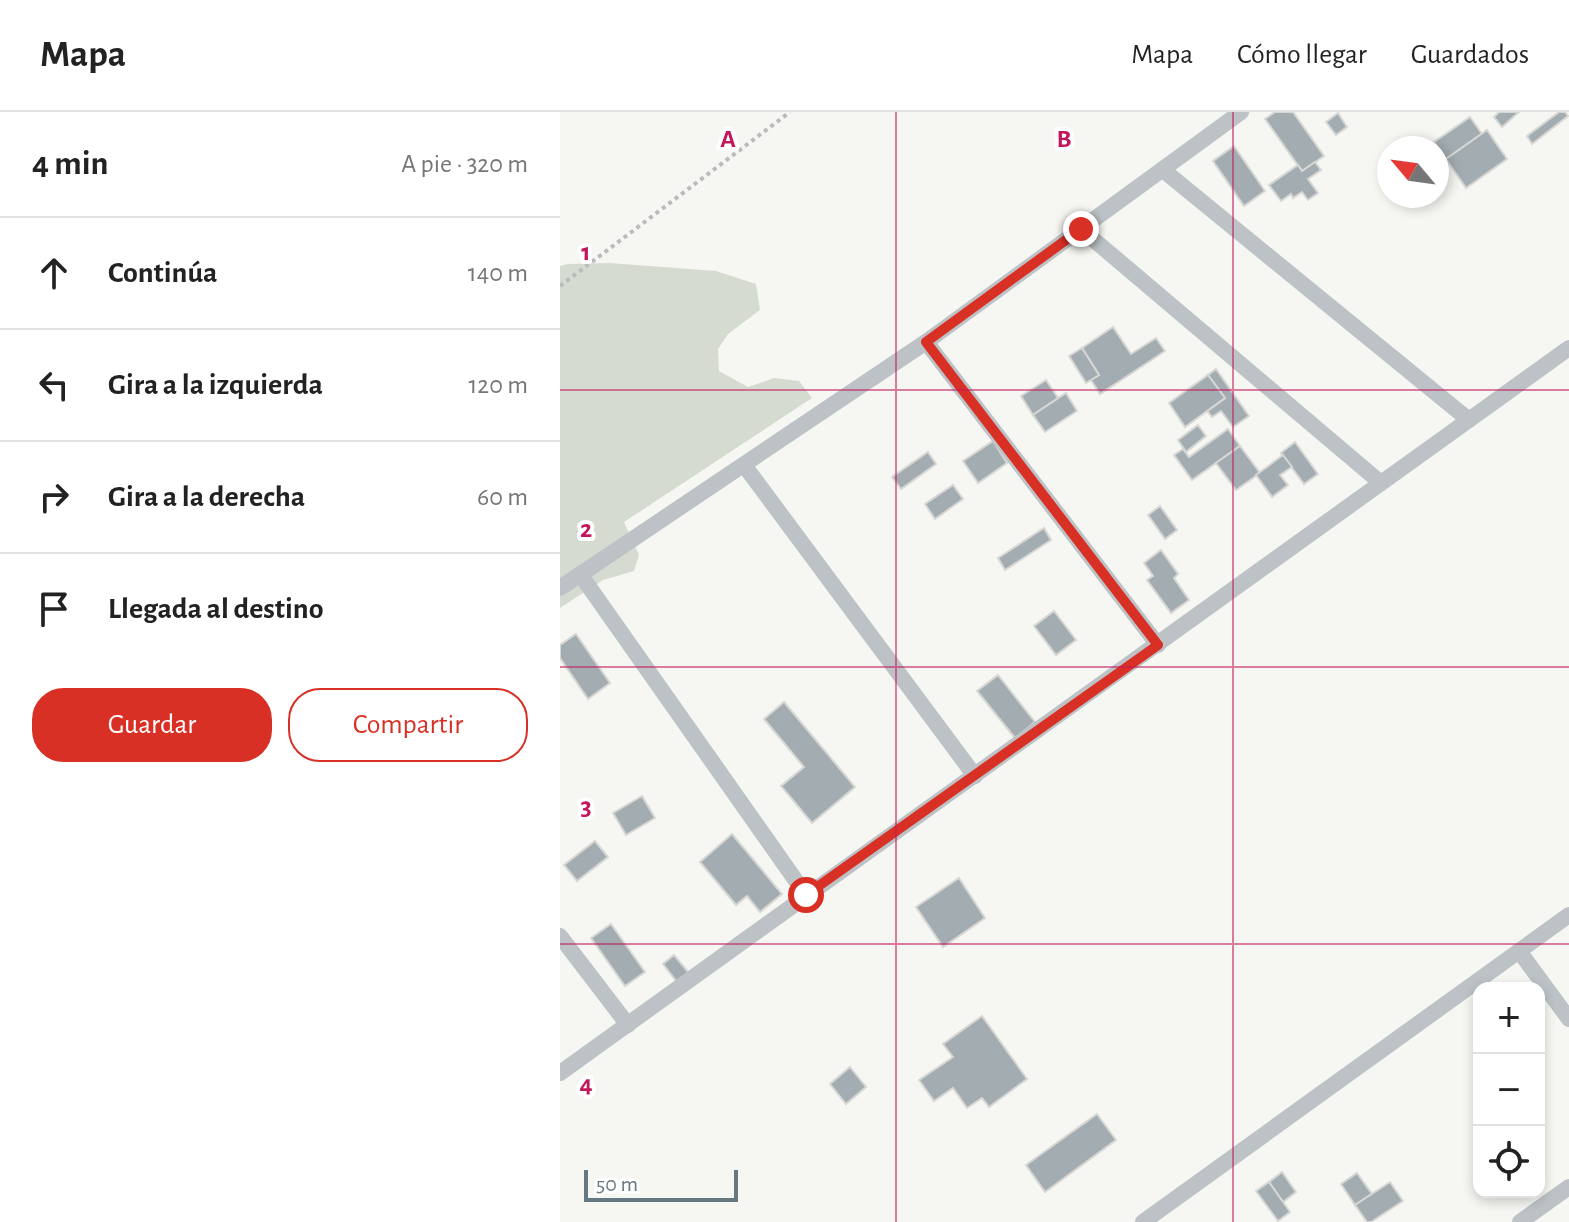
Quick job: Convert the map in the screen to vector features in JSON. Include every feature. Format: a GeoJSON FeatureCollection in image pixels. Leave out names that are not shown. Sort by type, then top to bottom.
{"type":"FeatureCollection","features":[{"type":"Feature","properties":{"kind":"street"},"geometry":{"type":"LineString","coordinates":[[560,588],[926,342],[1241,112]]}},
{"type":"Feature","properties":{"kind":"street"},"geometry":{"type":"LineString","coordinates":[[1163,170],[1469,420]]}},
{"type":"Feature","properties":{"kind":"street"},"geometry":{"type":"LineString","coordinates":[[1081,229],[1381,483]]}},
{"type":"Feature","properties":{"kind":"street"},"geometry":{"type":"LineString","coordinates":[[926,342],[1158,645]]}},
{"type":"Feature","properties":{"kind":"street"},"geometry":{"type":"LineString","coordinates":[[560,1073],[1569,348]]}},
{"type":"Feature","properties":{"kind":"street"},"geometry":{"type":"LineString","coordinates":[[744,465],[975,776]]}},
{"type":"Feature","properties":{"kind":"street"},"geometry":{"type":"LineString","coordinates":[[580,574],[806,895]]}},
{"type":"Feature","properties":{"kind":"street"},"geometry":{"type":"LineString","coordinates":[[1143,1222],[1569,915]]}},
{"type":"Feature","properties":{"kind":"street"},"geometry":{"type":"LineString","coordinates":[[560,936],[628,1025]]}},
{"type":"Feature","properties":{"kind":"street"},"geometry":{"type":"LineString","coordinates":[[1519,951],[1569,1019]]}},
{"type":"Feature","properties":{"kind":"street"},"geometry":{"type":"LineString","coordinates":[[1520,1222],[1569,1187]]}},
{"type":"Feature","properties":{"kind":"path"},"geometry":{"type":"LineString","coordinates":[[560,286],[790,112]]}},
{"type":"Feature","properties":{"kind":"shaded area"},"geometry":{"type":"Polygon","coordinates":[[[610,263],[716,271],[756,284],[760,310],[728,334],[718,349],[719,371],[748,387],[774,378],[799,381],[812,398],[624,522],[639,555],[634,571],[603,580],[560,608],[560,266],[610,263]]]}},
{"type":"Feature","properties":{"kind":"building"},"geometry":{"type":"Polygon","coordinates":[[[1275,112],[1293,112],[1324,156],[1302,171],[1265,119],[1275,112]]]}},
{"type":"Feature","properties":{"kind":"building"},"geometry":{"type":"Polygon","coordinates":[[[1499,112],[1519,112],[1502,127],[1494,117],[1499,112]]]}},
{"type":"Feature","properties":{"kind":"building"},"geometry":{"type":"Polygon","coordinates":[[[1559,112],[1565,112],[1568,116],[1532,144],[1527,136],[1559,112]]]}},
{"type":"Feature","properties":{"kind":"building"},"geometry":{"type":"Polygon","coordinates":[[[1338,113],[1347,127],[1336,135],[1326,122],[1338,113]]]}},
{"type":"Feature","properties":{"kind":"building"},"geometry":{"type":"Polygon","coordinates":[[[1470,117],[1482,134],[1449,157],[1449,136],[1443,136],[1470,117]]]}},
{"type":"Feature","properties":{"kind":"building"},"geometry":{"type":"Polygon","coordinates":[[[1487,130],[1507,159],[1466,188],[1449,163],[1449,157],[1487,130]]]}},
{"type":"Feature","properties":{"kind":"building"},"geometry":{"type":"Polygon","coordinates":[[[1234,146],[1265,191],[1244,206],[1213,161],[1234,146]]]}},
{"type":"Feature","properties":{"kind":"building"},"geometry":{"type":"Polygon","coordinates":[[[1315,162],[1321,170],[1308,179],[1318,193],[1308,200],[1302,192],[1293,198],[1291,194],[1281,201],[1269,185],[1298,165],[1302,171],[1315,162]]]}},
{"type":"Feature","properties":{"kind":"building"},"geometry":{"type":"Polygon","coordinates":[[[1113,327],[1131,354],[1156,338],[1165,351],[1100,394],[1091,380],[1099,375],[1082,348],[1113,327]]]}},
{"type":"Feature","properties":{"kind":"building"},"geometry":{"type":"Polygon","coordinates":[[[1082,348],[1099,375],[1086,383],[1069,356],[1082,348]]]}},
{"type":"Feature","properties":{"kind":"building"},"geometry":{"type":"Polygon","coordinates":[[[1216,369],[1249,416],[1233,427],[1221,411],[1212,417],[1207,411],[1225,398],[1208,375],[1216,369]]]}},
{"type":"Feature","properties":{"kind":"building"},"geometry":{"type":"Polygon","coordinates":[[[1208,375],[1225,398],[1185,427],[1169,403],[1208,375]]]}},
{"type":"Feature","properties":{"kind":"building"},"geometry":{"type":"Polygon","coordinates":[[[1046,380],[1058,398],[1033,415],[1021,396],[1046,380]]]}},
{"type":"Feature","properties":{"kind":"building"},"geometry":{"type":"Polygon","coordinates":[[[1066,393],[1077,411],[1045,432],[1033,415],[1066,393]]]}},
{"type":"Feature","properties":{"kind":"building"},"geometry":{"type":"Polygon","coordinates":[[[1198,425],[1206,436],[1186,452],[1178,440],[1198,425]]]}},
{"type":"Feature","properties":{"kind":"building"},"geometry":{"type":"Polygon","coordinates":[[[1228,429],[1240,446],[1192,480],[1174,455],[1183,449],[1189,457],[1228,429]]]}},
{"type":"Feature","properties":{"kind":"building"},"geometry":{"type":"Polygon","coordinates":[[[993,441],[1007,463],[978,483],[963,461],[993,441]]]}},
{"type":"Feature","properties":{"kind":"building"},"geometry":{"type":"Polygon","coordinates":[[[1295,442],[1318,474],[1304,484],[1281,453],[1295,442]]]}},
{"type":"Feature","properties":{"kind":"building"},"geometry":{"type":"Polygon","coordinates":[[[1240,446],[1260,473],[1236,490],[1216,463],[1240,446]]]}},
{"type":"Feature","properties":{"kind":"building"},"geometry":{"type":"Polygon","coordinates":[[[928,452],[936,464],[901,489],[892,477],[928,452]]]}},
{"type":"Feature","properties":{"kind":"building"},"geometry":{"type":"Polygon","coordinates":[[[1283,455],[1292,467],[1280,475],[1288,485],[1272,497],[1256,475],[1283,455]]]}},
{"type":"Feature","properties":{"kind":"building"},"geometry":{"type":"Polygon","coordinates":[[[953,485],[963,499],[935,519],[925,504],[953,485]]]}},
{"type":"Feature","properties":{"kind":"building"},"geometry":{"type":"Polygon","coordinates":[[[1160,506],[1177,530],[1165,539],[1148,515],[1160,506]]]}},
{"type":"Feature","properties":{"kind":"building"},"geometry":{"type":"Polygon","coordinates":[[[1044,528],[1051,540],[1005,570],[998,558],[1044,528]]]}},
{"type":"Feature","properties":{"kind":"building"},"geometry":{"type":"Polygon","coordinates":[[[1161,550],[1178,574],[1174,578],[1189,600],[1171,613],[1147,580],[1153,576],[1144,563],[1161,550]]]}},
{"type":"Feature","properties":{"kind":"building"},"geometry":{"type":"Polygon","coordinates":[[[1054,611],[1076,640],[1056,655],[1034,626],[1054,611]]]}},
{"type":"Feature","properties":{"kind":"building"},"geometry":{"type":"Polygon","coordinates":[[[576,634],[610,683],[588,699],[560,658],[560,645],[576,634]]]}},
{"type":"Feature","properties":{"kind":"building"},"geometry":{"type":"Polygon","coordinates":[[[998,675],[1035,722],[1015,738],[977,691],[998,675]]]}},
{"type":"Feature","properties":{"kind":"building"},"geometry":{"type":"Polygon","coordinates":[[[784,702],[855,787],[812,823],[781,786],[804,767],[764,719],[784,702]]]}},
{"type":"Feature","properties":{"kind":"building"},"geometry":{"type":"Polygon","coordinates":[[[642,796],[655,818],[626,835],[613,813],[642,796]]]}},
{"type":"Feature","properties":{"kind":"building"},"geometry":{"type":"Polygon","coordinates":[[[732,834],[782,894],[760,912],[747,896],[736,905],[700,862],[732,834]]]}},
{"type":"Feature","properties":{"kind":"building"},"geometry":{"type":"Polygon","coordinates":[[[595,841],[608,857],[577,881],[564,865],[595,841]]]}},
{"type":"Feature","properties":{"kind":"building"},"geometry":{"type":"Polygon","coordinates":[[[959,878],[985,918],[943,947],[916,907],[959,878]]]}},
{"type":"Feature","properties":{"kind":"building"},"geometry":{"type":"Polygon","coordinates":[[[611,924],[645,972],[625,986],[591,938],[611,924]]]}},
{"type":"Feature","properties":{"kind":"building"},"geometry":{"type":"Polygon","coordinates":[[[674,955],[689,973],[677,982],[663,964],[674,955]]]}},
{"type":"Feature","properties":{"kind":"building"},"geometry":{"type":"Polygon","coordinates":[[[982,1016],[1027,1079],[989,1107],[982,1098],[967,1108],[953,1088],[934,1101],[919,1080],[953,1057],[943,1044],[982,1016]]]}},
{"type":"Feature","properties":{"kind":"building"},"geometry":{"type":"Polygon","coordinates":[[[850,1067],[866,1087],[846,1104],[830,1084],[850,1067]]]}},
{"type":"Feature","properties":{"kind":"building"},"geometry":{"type":"Polygon","coordinates":[[[1097,1114],[1116,1140],[1045,1192],[1026,1165],[1097,1114]]]}},
{"type":"Feature","properties":{"kind":"building"},"geometry":{"type":"Polygon","coordinates":[[[1282,1172],[1296,1192],[1283,1202],[1269,1182],[1282,1172]]]}},
{"type":"Feature","properties":{"kind":"building"},"geometry":{"type":"Polygon","coordinates":[[[1357,1173],[1372,1194],[1355,1205],[1341,1184],[1357,1173]]]}},
{"type":"Feature","properties":{"kind":"building"},"geometry":{"type":"Polygon","coordinates":[[[1269,1182],[1290,1212],[1278,1221],[1256,1191],[1269,1182]]]}},
{"type":"Feature","properties":{"kind":"building"},"geometry":{"type":"Polygon","coordinates":[[[1390,1182],[1403,1201],[1367,1222],[1355,1205],[1390,1182]]]}},
{"type":"Feature","properties":{"kind":"route"},"geometry":{"type":"LineString","coordinates":[[806,895],[1158,645],[926,342],[1081,229]]}}]}
